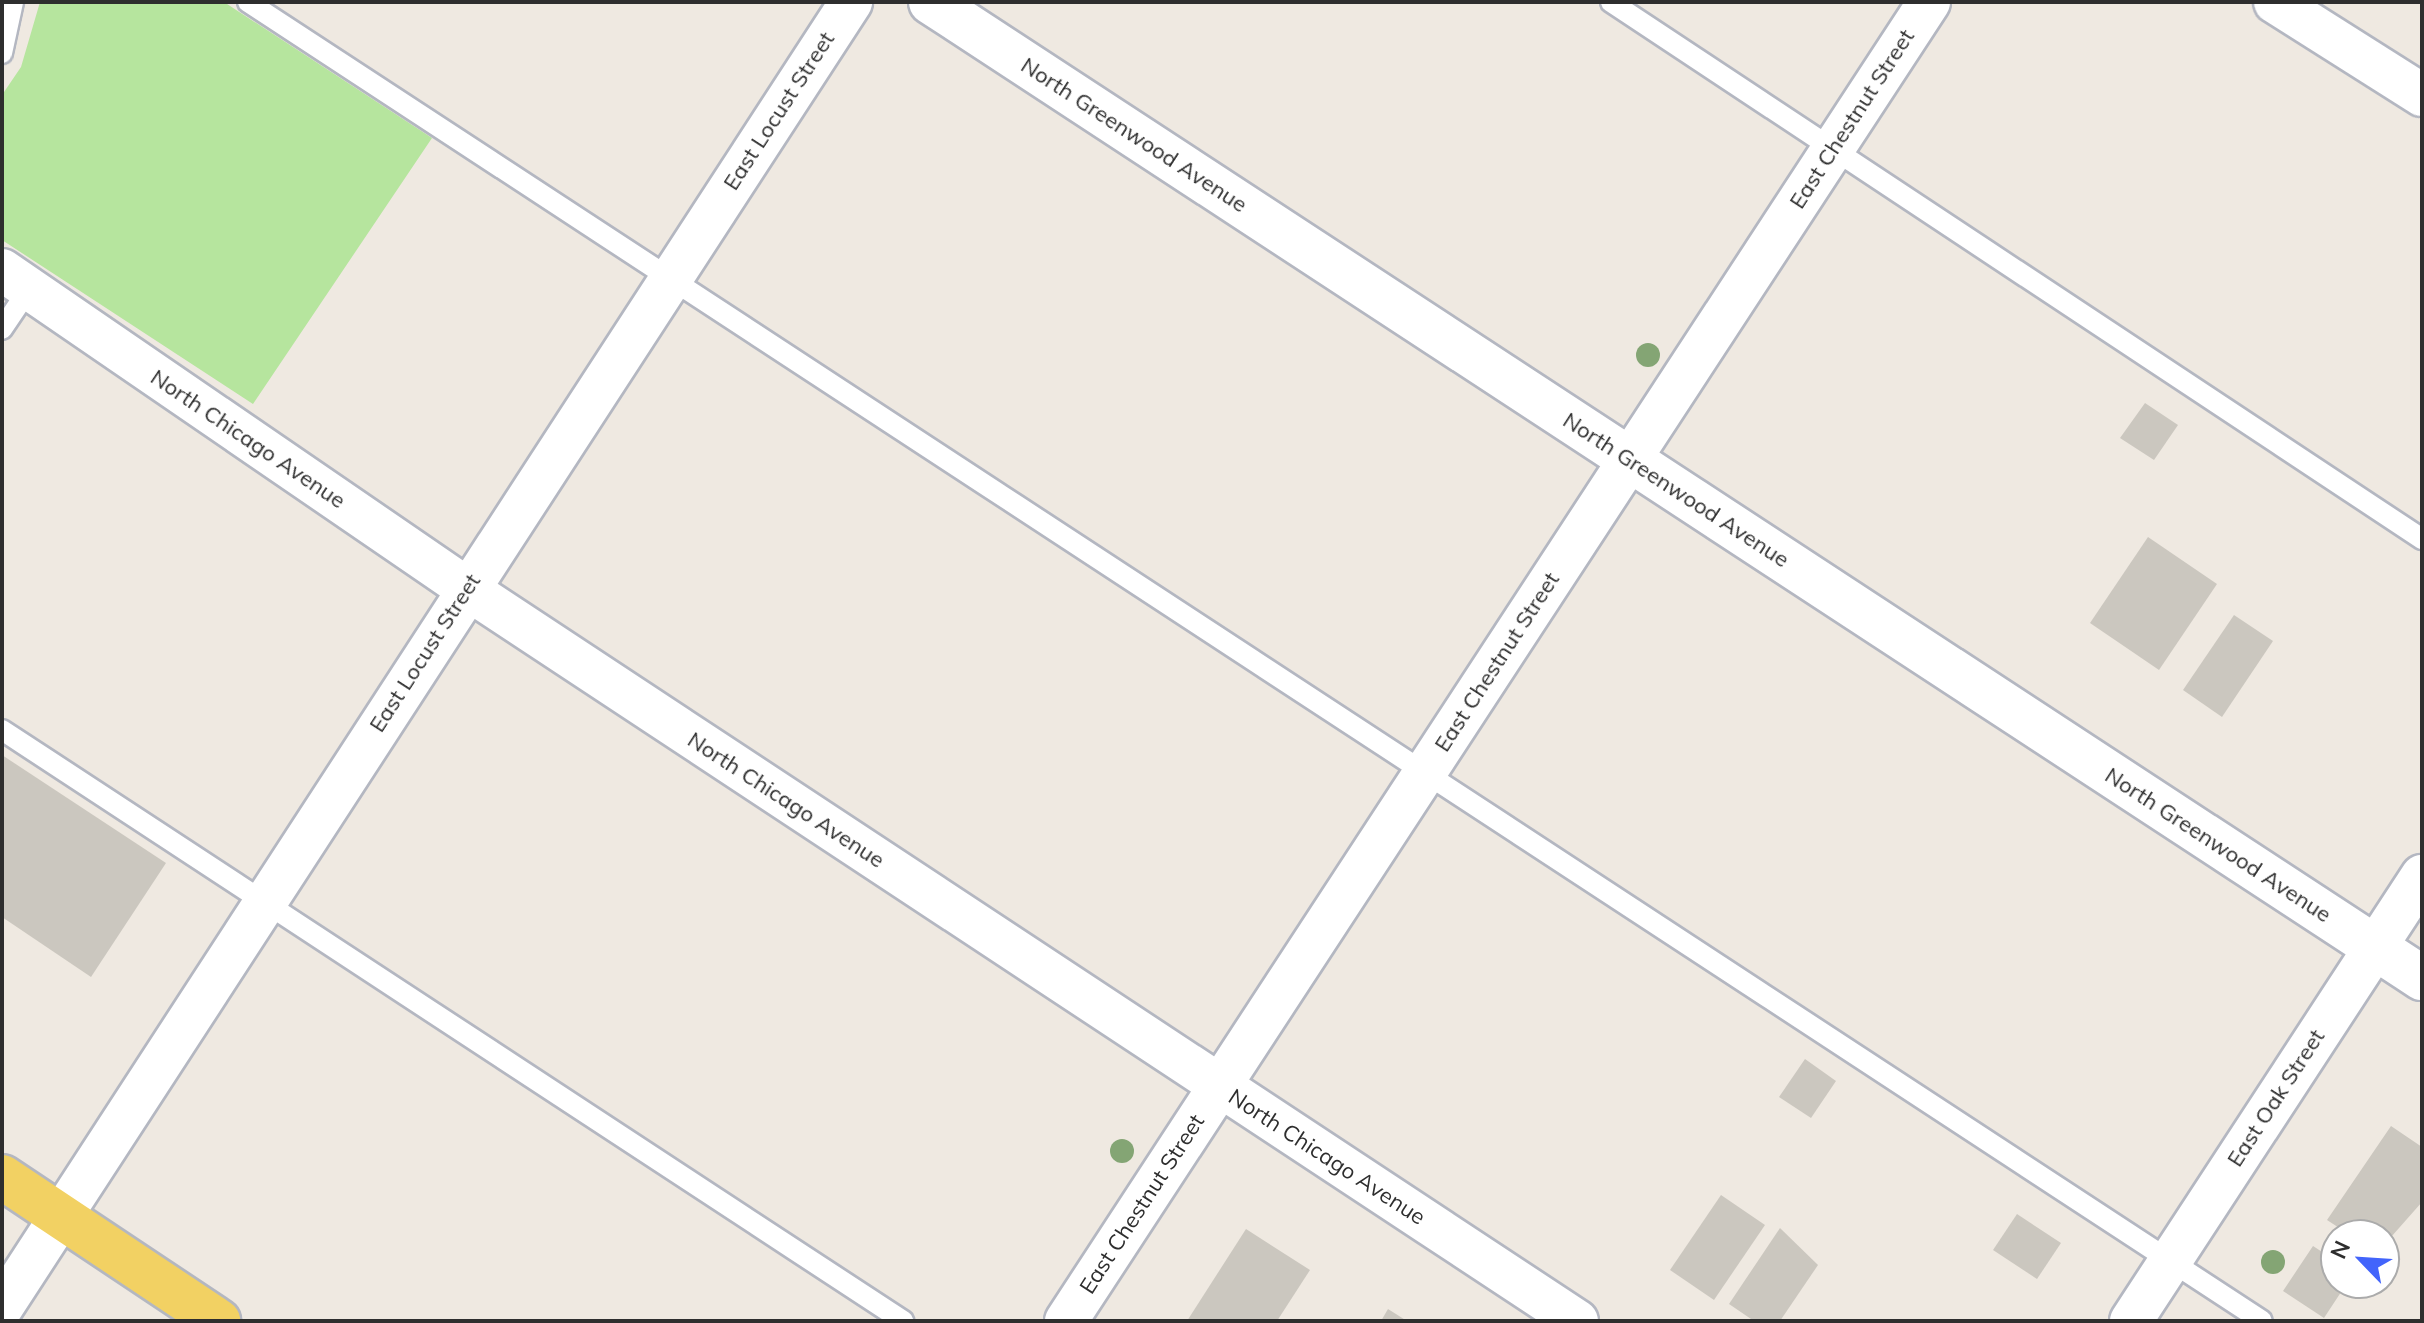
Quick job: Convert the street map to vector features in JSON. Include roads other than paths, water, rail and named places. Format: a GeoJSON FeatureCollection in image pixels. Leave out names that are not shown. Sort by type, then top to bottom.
{"type":"FeatureCollection","features":[{"type":"Feature","properties":{"kind":"main road"},"geometry":{"type":"LineString","coordinates":[[2,1177],[218,1321]]}},
{"type":"Feature","properties":{"kind":"street","name":"East Locust Street"},"geometry":{"type":"LineString","coordinates":[[2,1307],[466,588],[851,2]]}},
{"type":"Feature","properties":{"kind":"street","name":"North Greenwood Avenue"},"geometry":{"type":"LineString","coordinates":[[931,2],[2422,978]]}},
{"type":"Feature","properties":{"kind":"street","name":"East Chestnut Street"},"geometry":{"type":"LineString","coordinates":[[1066,1321],[1929,2]]}},
{"type":"Feature","properties":{"kind":"street"},"geometry":{"type":"LineString","coordinates":[[2275,2],[2422,95]]}},
{"type":"Feature","properties":{"kind":"street","name":"North Chicago Avenue"},"geometry":{"type":"LineString","coordinates":[[15,280],[466,588],[1577,1321]]}},
{"type":"Feature","properties":{"kind":"street","name":"East Oak Street"},"geometry":{"type":"LineString","coordinates":[[2131,1321],[2422,876]]}},
{"type":"Feature","properties":{"kind":"lane"},"geometry":{"type":"LineString","coordinates":[[2,53],[13,2]]}},
{"type":"Feature","properties":{"kind":"lane"},"geometry":{"type":"LineString","coordinates":[[248,2],[2262,1321]]}},
{"type":"Feature","properties":{"kind":"lane"},"geometry":{"type":"LineString","coordinates":[[1611,2],[2422,539]]}},
{"type":"Feature","properties":{"kind":"lane"},"geometry":{"type":"LineString","coordinates":[[2,329],[15,280]]}},
{"type":"Feature","properties":{"kind":"lane"},"geometry":{"type":"LineString","coordinates":[[2,730],[903,1321]]}}]}
